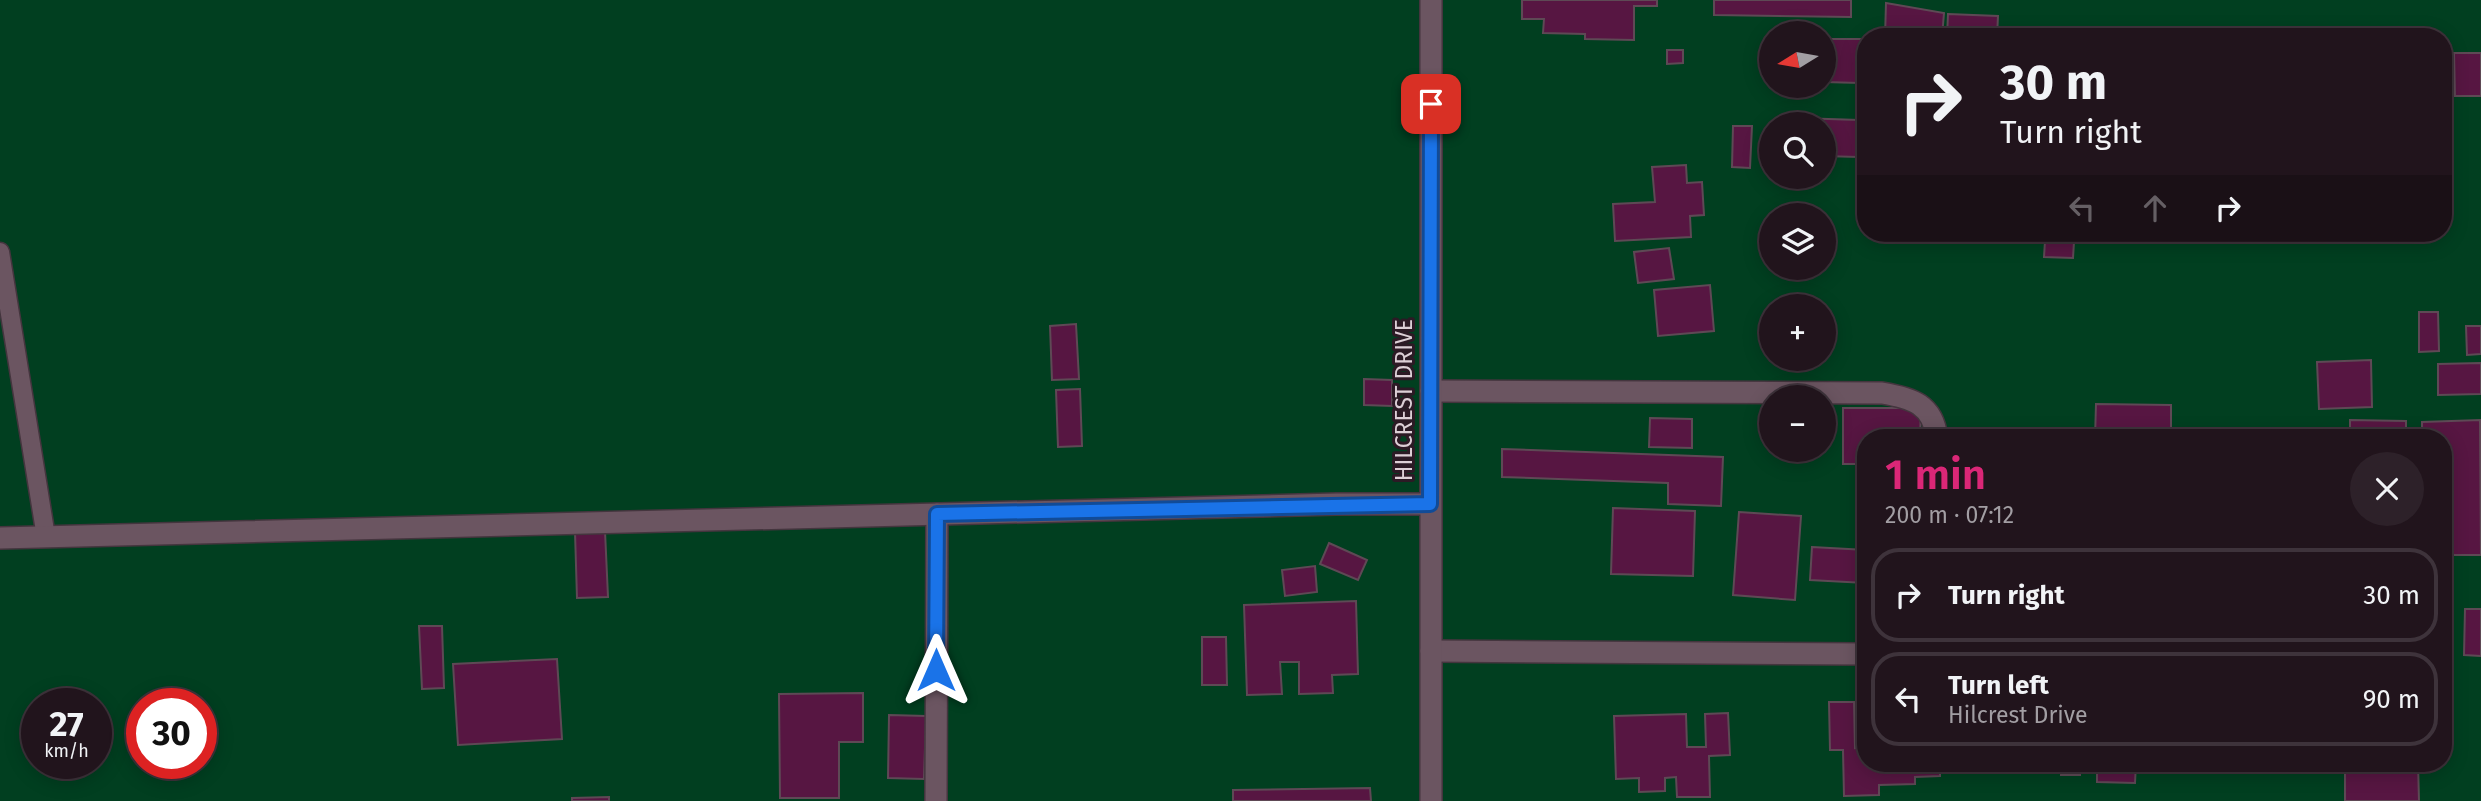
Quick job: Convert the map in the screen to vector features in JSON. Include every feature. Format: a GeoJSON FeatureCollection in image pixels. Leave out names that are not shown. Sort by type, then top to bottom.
{"type":"FeatureCollection","features":[{"type":"Feature","properties":{"kind":"street","name":"HILCREST DRIVE"},"geometry":{"type":"LineString","coordinates":[[1431,0],[1431,801]]}},
{"type":"Feature","properties":{"kind":"street"},"geometry":{"type":"LineString","coordinates":[[1431,391],[1882,393],[1917,400],[1932,416],[1935,429]]}},
{"type":"Feature","properties":{"kind":"street"},"geometry":{"type":"LineString","coordinates":[[0,538],[1430,504]]}},
{"type":"Feature","properties":{"kind":"street"},"geometry":{"type":"LineString","coordinates":[[936,801],[937,514]]}},
{"type":"Feature","properties":{"kind":"street"},"geometry":{"type":"LineString","coordinates":[[1431,651],[1857,654]]}},
{"type":"Feature","properties":{"kind":"lane"},"geometry":{"type":"LineString","coordinates":[[0,252],[46,537]]}},
{"type":"Feature","properties":{"kind":"green space"},"geometry":{"type":"Polygon","coordinates":[[[0,0],[2481,0],[2481,801],[0,801],[0,0]]]}},
{"type":"Feature","properties":{"kind":"building"},"geometry":{"type":"Polygon","coordinates":[[[1522,0],[1657,0],[1657,6],[1634,6],[1634,40],[1585,39],[1585,34],[1543,33],[1544,19],[1522,19],[1522,0]]]}},
{"type":"Feature","properties":{"kind":"building"},"geometry":{"type":"Polygon","coordinates":[[[1714,0],[1851,0],[1851,17],[1714,15],[1714,0]]]}},
{"type":"Feature","properties":{"kind":"building"},"geometry":{"type":"Polygon","coordinates":[[[1886,3],[1944,13],[1943,28],[1885,28],[1886,3]]]}},
{"type":"Feature","properties":{"kind":"building"},"geometry":{"type":"Polygon","coordinates":[[[1948,14],[1998,16],[1997,28],[1947,28],[1948,14]]]}},
{"type":"Feature","properties":{"kind":"building"},"geometry":{"type":"Polygon","coordinates":[[[2160,27],[2243,28],[2160,28],[2160,27]]]}},
{"type":"Feature","properties":{"kind":"building"},"geometry":{"type":"Polygon","coordinates":[[[1836,39],[1857,39],[1857,83],[1836,82],[1836,39]]]}},
{"type":"Feature","properties":{"kind":"building"},"geometry":{"type":"Polygon","coordinates":[[[1667,50],[1683,50],[1683,63],[1667,64],[1667,50]]]}},
{"type":"Feature","properties":{"kind":"building"},"geometry":{"type":"Polygon","coordinates":[[[2454,53],[2481,53],[2481,96],[2455,96],[2454,53]]]}},
{"type":"Feature","properties":{"kind":"building"},"geometry":{"type":"Polygon","coordinates":[[[1836,119],[1857,120],[1857,157],[1836,156],[1836,119]]]}},
{"type":"Feature","properties":{"kind":"building"},"geometry":{"type":"Polygon","coordinates":[[[1733,126],[1752,126],[1750,168],[1732,167],[1733,126]]]}},
{"type":"Feature","properties":{"kind":"building"},"geometry":{"type":"Polygon","coordinates":[[[1686,165],[1687,183],[1702,182],[1704,215],[1690,216],[1691,237],[1615,241],[1613,204],[1655,202],[1652,167],[1686,165]]]}},
{"type":"Feature","properties":{"kind":"building"},"geometry":{"type":"Polygon","coordinates":[[[2045,242],[2074,242],[2073,258],[2044,257],[2045,242]]]}},
{"type":"Feature","properties":{"kind":"building"},"geometry":{"type":"Polygon","coordinates":[[[1669,248],[1674,279],[1638,283],[1634,252],[1669,248]]]}},
{"type":"Feature","properties":{"kind":"building"},"geometry":{"type":"Polygon","coordinates":[[[1710,285],[1714,331],[1658,336],[1654,290],[1710,285]]]}},
{"type":"Feature","properties":{"kind":"building"},"geometry":{"type":"Polygon","coordinates":[[[2419,312],[2438,312],[2439,351],[2419,352],[2419,312]]]}},
{"type":"Feature","properties":{"kind":"building"},"geometry":{"type":"Polygon","coordinates":[[[1076,324],[1079,379],[1052,380],[1050,326],[1076,324]]]}},
{"type":"Feature","properties":{"kind":"building"},"geometry":{"type":"Polygon","coordinates":[[[2466,326],[2481,326],[2481,354],[2467,355],[2466,326]]]}},
{"type":"Feature","properties":{"kind":"building"},"geometry":{"type":"Polygon","coordinates":[[[2371,360],[2372,407],[2319,409],[2317,362],[2371,360]]]}},
{"type":"Feature","properties":{"kind":"building"},"geometry":{"type":"Polygon","coordinates":[[[2481,363],[2481,394],[2438,395],[2438,364],[2481,363]]]}},
{"type":"Feature","properties":{"kind":"building"},"geometry":{"type":"Polygon","coordinates":[[[1364,379],[1392,380],[1392,406],[1364,405],[1364,379]]]}},
{"type":"Feature","properties":{"kind":"building"},"geometry":{"type":"Polygon","coordinates":[[[1080,389],[1082,446],[1058,447],[1056,390],[1080,389]]]}},
{"type":"Feature","properties":{"kind":"building"},"geometry":{"type":"Polygon","coordinates":[[[2096,404],[2171,405],[2171,429],[2095,429],[2096,404]]]}},
{"type":"Feature","properties":{"kind":"building"},"geometry":{"type":"Polygon","coordinates":[[[1843,408],[1921,408],[1920,429],[1857,429],[1857,464],[1843,464],[1843,408]]]}},
{"type":"Feature","properties":{"kind":"building"},"geometry":{"type":"Polygon","coordinates":[[[1650,418],[1692,419],[1692,448],[1649,447],[1650,418]]]}},
{"type":"Feature","properties":{"kind":"building"},"geometry":{"type":"Polygon","coordinates":[[[2350,420],[2406,421],[2406,429],[2350,429],[2350,420]]]}},
{"type":"Feature","properties":{"kind":"building"},"geometry":{"type":"Polygon","coordinates":[[[2480,420],[2481,555],[2452,555],[2452,429],[2422,429],[2422,422],[2480,420]]]}},
{"type":"Feature","properties":{"kind":"building"},"geometry":{"type":"Polygon","coordinates":[[[1502,449],[1723,457],[1721,506],[1668,504],[1668,483],[1502,477],[1502,449]]]}},
{"type":"Feature","properties":{"kind":"building"},"geometry":{"type":"Polygon","coordinates":[[[1613,508],[1695,511],[1693,576],[1611,574],[1613,508]]]}},
{"type":"Feature","properties":{"kind":"building"},"geometry":{"type":"Polygon","coordinates":[[[1739,512],[1801,516],[1795,600],[1733,595],[1739,512]]]}},
{"type":"Feature","properties":{"kind":"building"},"geometry":{"type":"Polygon","coordinates":[[[605,531],[608,597],[577,598],[575,532],[605,531]]]}},
{"type":"Feature","properties":{"kind":"building"},"geometry":{"type":"Polygon","coordinates":[[[1329,543],[1367,560],[1358,580],[1320,564],[1329,543]]]}},
{"type":"Feature","properties":{"kind":"building"},"geometry":{"type":"Polygon","coordinates":[[[1812,547],[1857,550],[1857,583],[1810,580],[1812,547]]]}},
{"type":"Feature","properties":{"kind":"building"},"geometry":{"type":"Polygon","coordinates":[[[1315,566],[1317,592],[1285,596],[1282,570],[1315,566]]]}},
{"type":"Feature","properties":{"kind":"building"},"geometry":{"type":"Polygon","coordinates":[[[1356,601],[1358,674],[1332,675],[1333,693],[1299,694],[1299,662],[1280,662],[1282,694],[1247,695],[1244,605],[1356,601]]]}},
{"type":"Feature","properties":{"kind":"building"},"geometry":{"type":"Polygon","coordinates":[[[2465,609],[2481,609],[2481,656],[2464,655],[2465,609]]]}},
{"type":"Feature","properties":{"kind":"building"},"geometry":{"type":"Polygon","coordinates":[[[419,626],[442,626],[444,688],[422,689],[419,626]]]}},
{"type":"Feature","properties":{"kind":"building"},"geometry":{"type":"Polygon","coordinates":[[[1202,637],[1226,637],[1227,685],[1202,685],[1202,637]]]}},
{"type":"Feature","properties":{"kind":"building"},"geometry":{"type":"Polygon","coordinates":[[[557,659],[562,739],[458,745],[453,664],[557,659]]]}},
{"type":"Feature","properties":{"kind":"building"},"geometry":{"type":"Polygon","coordinates":[[[863,693],[863,742],[839,742],[839,798],[780,798],[779,694],[863,693]]]}},
{"type":"Feature","properties":{"kind":"building"},"geometry":{"type":"Polygon","coordinates":[[[1829,702],[1854,702],[1857,772],[1940,772],[1940,776],[1915,777],[1915,784],[1879,785],[1879,795],[1844,796],[1843,750],[1830,750],[1829,702]]]}},
{"type":"Feature","properties":{"kind":"building"},"geometry":{"type":"Polygon","coordinates":[[[1728,713],[1730,755],[1709,756],[1710,797],[1677,797],[1676,777],[1665,778],[1665,791],[1639,792],[1639,778],[1616,779],[1614,716],[1686,714],[1687,747],[1706,747],[1705,714],[1728,713]]]}},
{"type":"Feature","properties":{"kind":"building"},"geometry":{"type":"Polygon","coordinates":[[[889,715],[926,716],[924,779],[888,778],[889,715]]]}},
{"type":"Feature","properties":{"kind":"building"},"geometry":{"type":"Polygon","coordinates":[[[2061,772],[2080,772],[2080,775],[2061,775],[2061,772]]]}},
{"type":"Feature","properties":{"kind":"building"},"geometry":{"type":"Polygon","coordinates":[[[2097,772],[2136,772],[2135,783],[2097,782],[2097,772]]]}},
{"type":"Feature","properties":{"kind":"building"},"geometry":{"type":"Polygon","coordinates":[[[2345,772],[2418,772],[2419,801],[2345,801],[2345,772]]]}},
{"type":"Feature","properties":{"kind":"building"},"geometry":{"type":"Polygon","coordinates":[[[1370,788],[1371,801],[1233,801],[1233,790],[1370,788]]]}},
{"type":"Feature","properties":{"kind":"building"},"geometry":{"type":"Polygon","coordinates":[[[609,797],[609,801],[572,801],[572,798],[609,797]]]}},
{"type":"Feature","properties":{"kind":"route"},"geometry":{"type":"LineString","coordinates":[[936,670],[937,514],[1337,503],[1430,504],[1431,104]]}}]}
